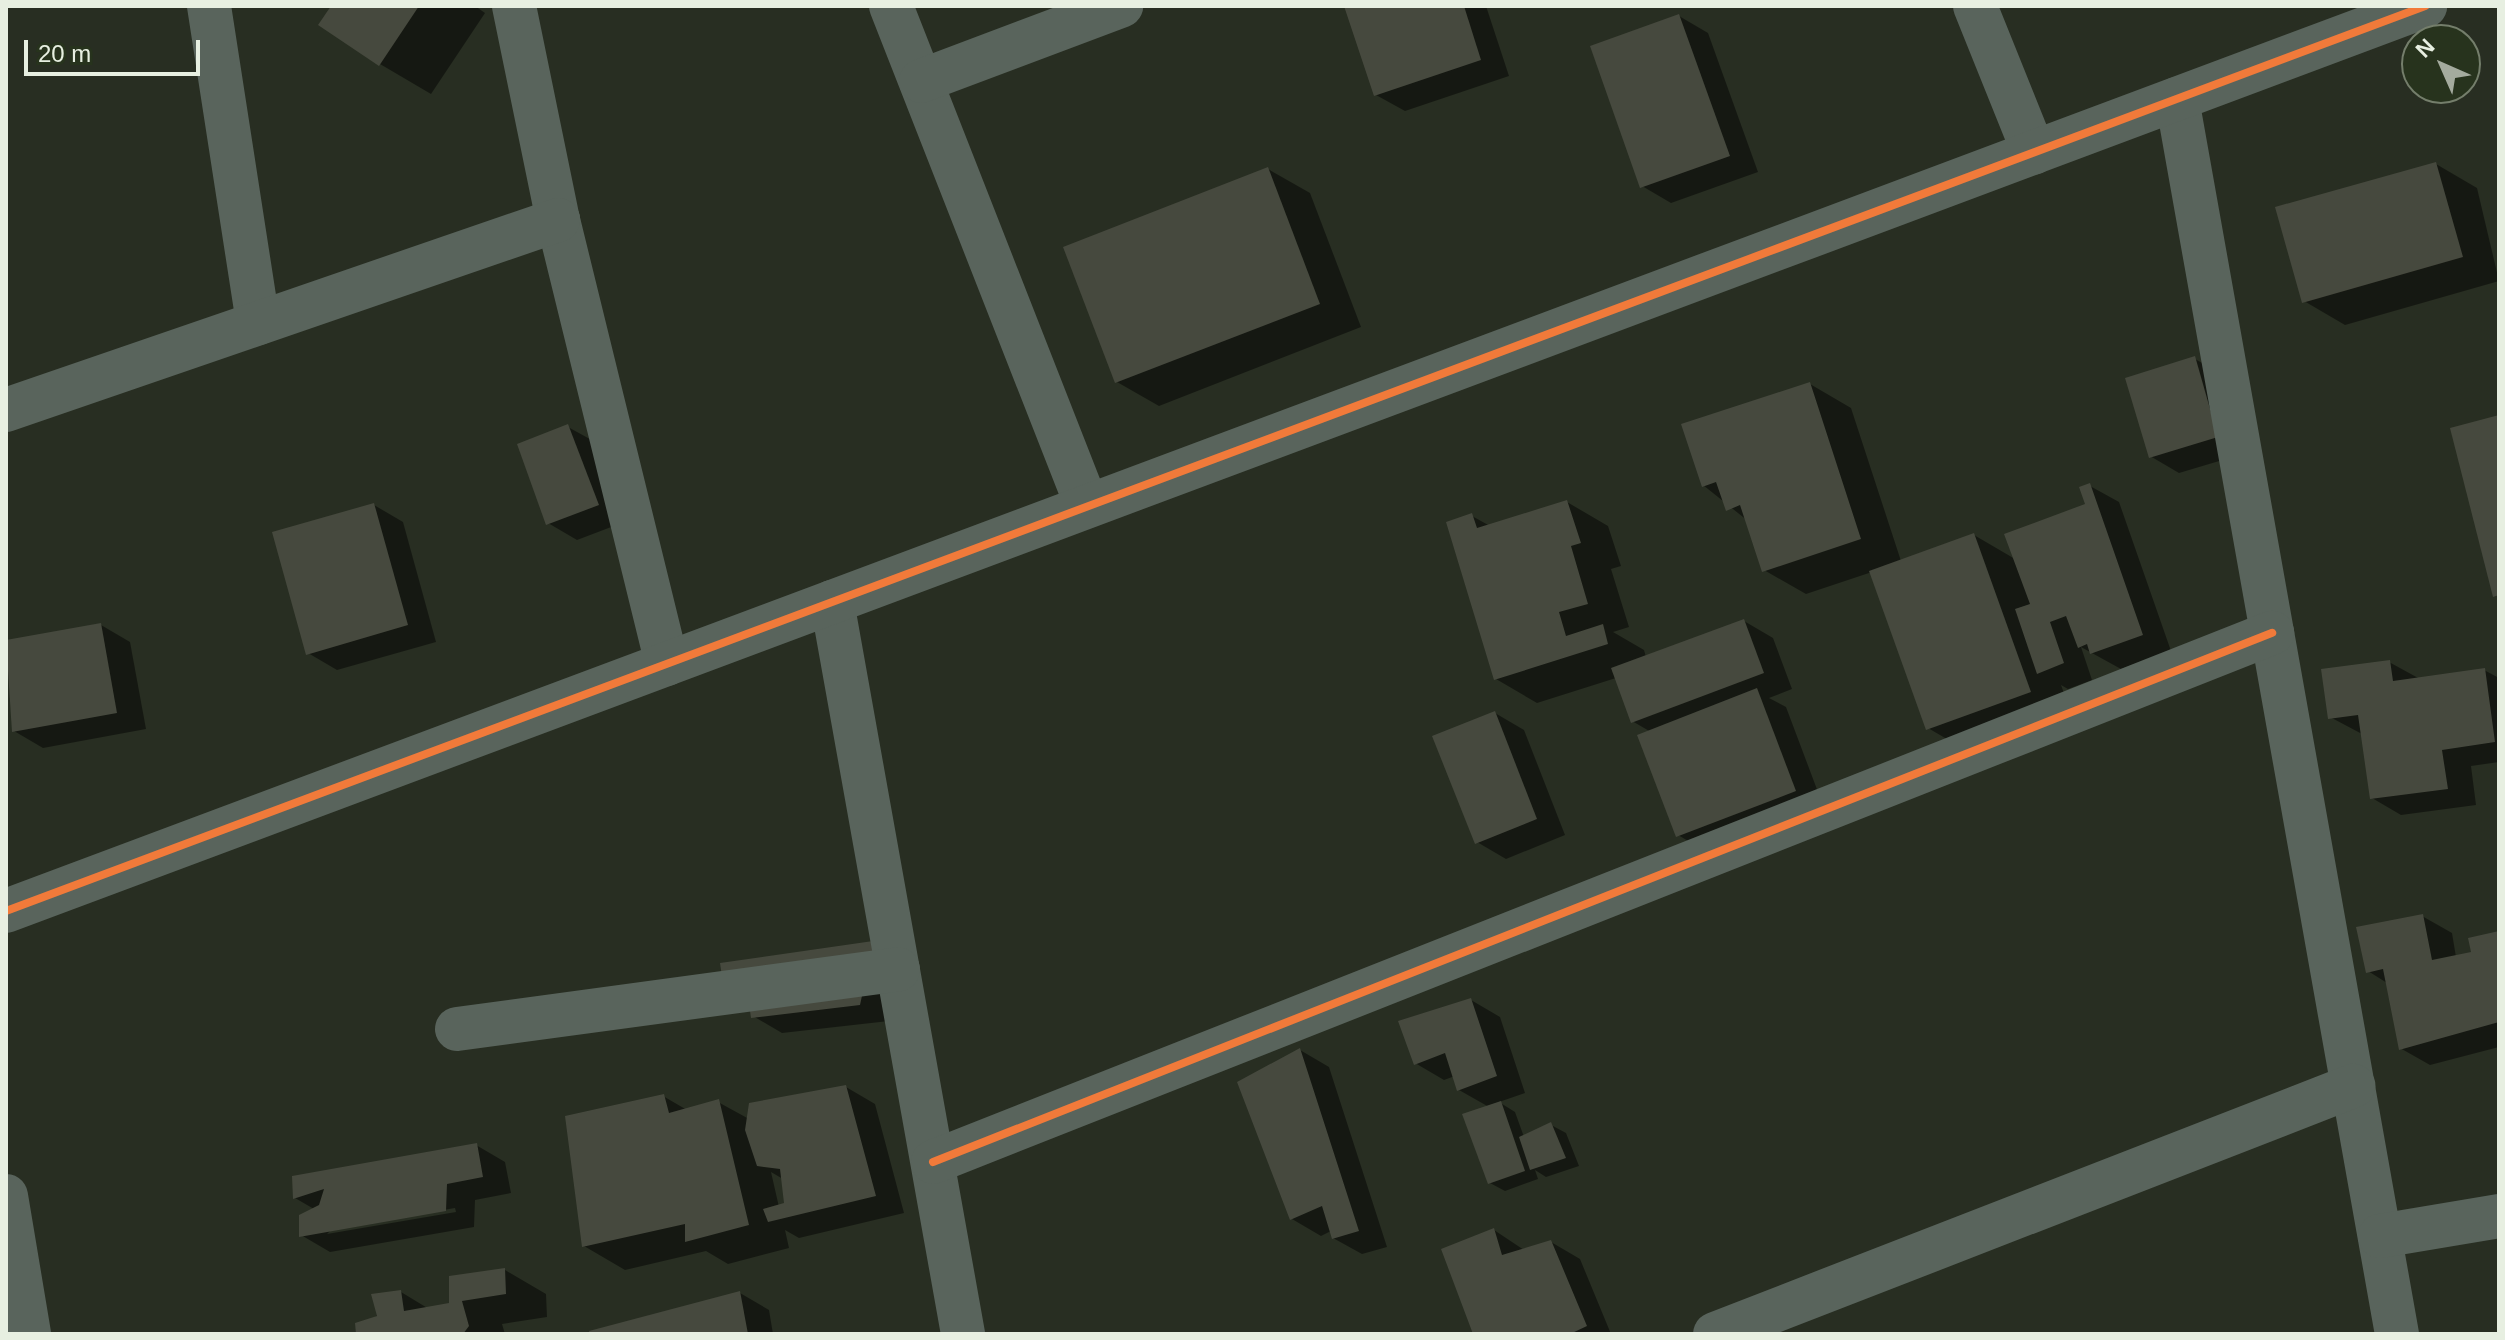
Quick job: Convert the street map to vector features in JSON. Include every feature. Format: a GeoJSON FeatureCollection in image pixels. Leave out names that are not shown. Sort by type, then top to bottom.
{"type":"FeatureCollection","features":[{"type":"Feature","properties":{"kind":"street"},"geometry":{"type":"LineString","coordinates":[[209,6],[258,323]]}},
{"type":"Feature","properties":{"kind":"street"},"geometry":{"type":"LineString","coordinates":[[514,6],[558,220],[667,664]]}},
{"type":"Feature","properties":{"kind":"street"},"geometry":{"type":"LineString","coordinates":[[891,6],[1087,506]]}},
{"type":"Feature","properties":{"kind":"street"},"geometry":{"type":"LineString","coordinates":[[921,81],[1121,6]]}},
{"type":"Feature","properties":{"kind":"street"},"geometry":{"type":"LineString","coordinates":[[1975,6],[2034,153]]}},
{"type":"Feature","properties":{"kind":"street"},"geometry":{"type":"LineString","coordinates":[[6,911],[2425,6]]}},
{"type":"Feature","properties":{"kind":"street"},"geometry":{"type":"LineString","coordinates":[[2177,99],[2397,1334]]}},
{"type":"Feature","properties":{"kind":"street"},"geometry":{"type":"LineString","coordinates":[[6,410],[558,220]]}},
{"type":"Feature","properties":{"kind":"street"},"geometry":{"type":"LineString","coordinates":[[832,602],[963,1334]]}},
{"type":"Feature","properties":{"kind":"street"},"geometry":{"type":"LineString","coordinates":[[933,1162],[2272,633]]}},
{"type":"Feature","properties":{"kind":"street"},"geometry":{"type":"LineString","coordinates":[[457,1029],[898,969]]}},
{"type":"Feature","properties":{"kind":"street"},"geometry":{"type":"LineString","coordinates":[[1715,1334],[2353,1086]]}},
{"type":"Feature","properties":{"kind":"street"},"geometry":{"type":"LineString","coordinates":[[6,1196],[29,1334]]}},
{"type":"Feature","properties":{"kind":"street"},"geometry":{"type":"LineString","coordinates":[[2380,1236],[2499,1216]]}},
{"type":"Feature","properties":{"kind":"building"},"geometry":{"type":"Polygon","coordinates":[[[331,6],[419,6],[379,66],[318,25],[331,6]]]}},
{"type":"Feature","properties":{"kind":"building"},"geometry":{"type":"Polygon","coordinates":[[[1344,6],[1464,6],[1481,60],[1374,96],[1344,6]]]}},
{"type":"Feature","properties":{"kind":"building"},"geometry":{"type":"Polygon","coordinates":[[[1679,14],[1730,156],[1640,188],[1590,46],[1679,14]]]}},
{"type":"Feature","properties":{"kind":"building"},"geometry":{"type":"Polygon","coordinates":[[[2436,162],[2463,257],[2302,303],[2275,207],[2436,162]]]}},
{"type":"Feature","properties":{"kind":"building"},"geometry":{"type":"Polygon","coordinates":[[[1268,167],[1320,304],[1115,383],[1063,247],[1268,167]]]}},
{"type":"Feature","properties":{"kind":"building"},"geometry":{"type":"Polygon","coordinates":[[[2195,356],[2218,437],[2149,458],[2125,378],[2195,356]]]}},
{"type":"Feature","properties":{"kind":"building"},"geometry":{"type":"Polygon","coordinates":[[[1810,382],[1861,539],[1762,572],[1740,505],[1726,511],[1716,482],[1702,487],[1681,424],[1810,382]]]}},
{"type":"Feature","properties":{"kind":"building"},"geometry":{"type":"Polygon","coordinates":[[[2499,415],[2499,595],[2493,597],[2450,428],[2499,415]]]}},
{"type":"Feature","properties":{"kind":"building"},"geometry":{"type":"Polygon","coordinates":[[[568,424],[599,505],[546,525],[517,444],[568,424]]]}},
{"type":"Feature","properties":{"kind":"building"},"geometry":{"type":"Polygon","coordinates":[[[2090,483],[2143,635],[2090,654],[2087,644],[2078,648],[2066,616],[2050,622],[2064,663],[2037,674],[2015,609],[2030,604],[2004,534],[2085,504],[2079,487],[2090,483]]]}},
{"type":"Feature","properties":{"kind":"building"},"geometry":{"type":"Polygon","coordinates":[[[1567,500],[1581,543],[1571,546],[1588,604],[1559,612],[1566,636],[1603,624],[1608,644],[1494,680],[1446,522],[1472,513],[1477,528],[1567,500]]]}},
{"type":"Feature","properties":{"kind":"building"},"geometry":{"type":"Polygon","coordinates":[[[374,503],[408,625],[306,655],[272,532],[374,503]]]}},
{"type":"Feature","properties":{"kind":"building"},"geometry":{"type":"Polygon","coordinates":[[[1974,533],[2031,692],[1926,730],[1869,571],[1974,533]]]}},
{"type":"Feature","properties":{"kind":"building"},"geometry":{"type":"Polygon","coordinates":[[[1744,619],[1764,673],[1631,723],[1611,668],[1744,619]]]}},
{"type":"Feature","properties":{"kind":"building"},"geometry":{"type":"Polygon","coordinates":[[[101,623],[117,713],[12,732],[6,640],[101,623]]]}},
{"type":"Feature","properties":{"kind":"building"},"geometry":{"type":"Polygon","coordinates":[[[2390,660],[2393,681],[2485,668],[2495,742],[2442,750],[2448,789],[2370,799],[2358,715],[2328,719],[2321,669],[2390,660]]]}},
{"type":"Feature","properties":{"kind":"building"},"geometry":{"type":"Polygon","coordinates":[[[1757,688],[1796,791],[1676,837],[1637,735],[1757,688]]]}},
{"type":"Feature","properties":{"kind":"building"},"geometry":{"type":"Polygon","coordinates":[[[1495,711],[1537,819],[1475,844],[1432,736],[1495,711]]]}},
{"type":"Feature","properties":{"kind":"building"},"geometry":{"type":"Polygon","coordinates":[[[2423,914],[2432,960],[2471,952],[2468,938],[2499,931],[2499,1022],[2399,1050],[2383,969],[2366,973],[2356,927],[2423,914]]]}},
{"type":"Feature","properties":{"kind":"building"},"geometry":{"type":"Polygon","coordinates":[[[887,939],[865,982],[860,1005],[751,1018],[745,975],[722,977],[720,963],[887,939]]]}},
{"type":"Feature","properties":{"kind":"building"},"geometry":{"type":"Polygon","coordinates":[[[1471,998],[1497,1076],[1457,1091],[1445,1053],[1414,1065],[1398,1021],[1471,998]]]}},
{"type":"Feature","properties":{"kind":"building"},"geometry":{"type":"Polygon","coordinates":[[[1300,1048],[1359,1231],[1332,1239],[1322,1206],[1290,1220],[1237,1082],[1300,1048]]]}},
{"type":"Feature","properties":{"kind":"building"},"geometry":{"type":"Polygon","coordinates":[[[846,1085],[876,1196],[768,1222],[763,1209],[784,1203],[780,1169],[757,1166],[745,1130],[749,1103],[846,1085]]]}},
{"type":"Feature","properties":{"kind":"building"},"geometry":{"type":"Polygon","coordinates":[[[664,1094],[669,1113],[719,1099],[749,1225],[685,1242],[685,1224],[582,1247],[565,1116],[664,1094]]]}},
{"type":"Feature","properties":{"kind":"building"},"geometry":{"type":"Polygon","coordinates":[[[1501,1101],[1525,1171],[1488,1184],[1462,1114],[1501,1101]]]}},
{"type":"Feature","properties":{"kind":"building"},"geometry":{"type":"Polygon","coordinates":[[[1551,1122],[1566,1158],[1530,1170],[1519,1137],[1551,1122]]]}},
{"type":"Feature","properties":{"kind":"building"},"geometry":{"type":"Polygon","coordinates":[[[477,1143],[483,1177],[447,1184],[446,1211],[299,1237],[299,1215],[319,1205],[324,1189],[293,1199],[292,1176],[477,1143]]]}},
{"type":"Feature","properties":{"kind":"building"},"geometry":{"type":"Polygon","coordinates":[[[1494,1228],[1502,1255],[1551,1240],[1587,1326],[1570,1334],[1473,1334],[1441,1249],[1494,1228]]]}},
{"type":"Feature","properties":{"kind":"building"},"geometry":{"type":"Polygon","coordinates":[[[505,1268],[506,1294],[462,1301],[469,1326],[463,1334],[356,1334],[355,1323],[377,1316],[371,1294],[401,1290],[404,1311],[449,1303],[449,1276],[505,1268]]]}},
{"type":"Feature","properties":{"kind":"building"},"geometry":{"type":"Polygon","coordinates":[[[740,1291],[748,1334],[590,1334],[589,1331],[740,1291]]]}},
{"type":"Feature","properties":{"kind":"cycle path"},"geometry":{"type":"LineString","coordinates":[[6,911],[2425,6]]}},
{"type":"Feature","properties":{"kind":"cycle path"},"geometry":{"type":"LineString","coordinates":[[933,1162],[2272,633]]}}]}
